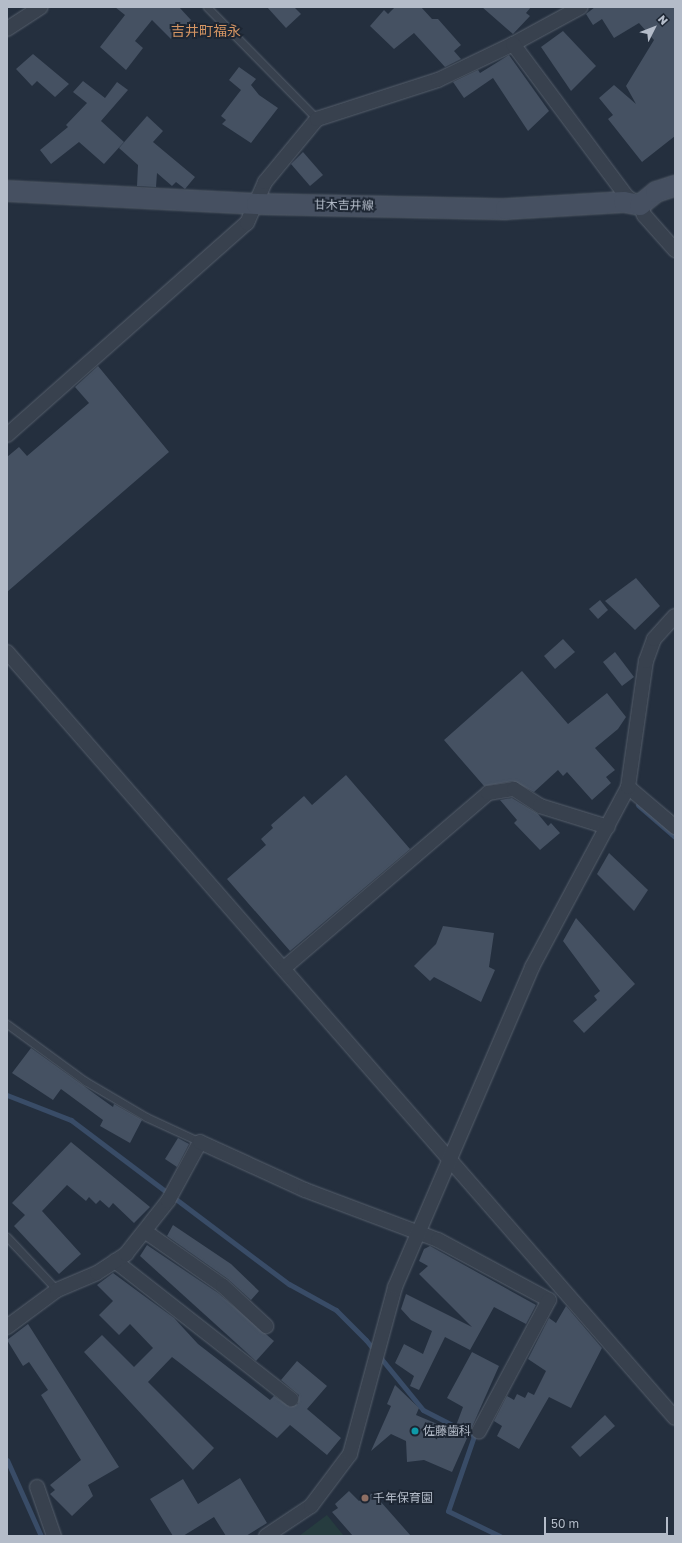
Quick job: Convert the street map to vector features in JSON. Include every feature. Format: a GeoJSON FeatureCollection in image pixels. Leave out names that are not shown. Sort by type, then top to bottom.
{"type":"FeatureCollection","features":[{"type":"Feature","properties":{"kind":"main road"},"geometry":{"type":"LineString","coordinates":[[640,205],[656,192],[675,186]]}},
{"type":"Feature","properties":{"kind":"main road","name":"甘木吉井線"},"geometry":{"type":"LineString","coordinates":[[7,191],[257,204],[506,209],[624,202],[640,205]]}},
{"type":"Feature","properties":{"kind":"street"},"geometry":{"type":"LineString","coordinates":[[7,29],[41,7]]}},
{"type":"Feature","properties":{"kind":"street"},"geometry":{"type":"LineString","coordinates":[[7,435],[246,223],[257,204],[265,182],[316,119],[438,80],[513,44],[580,7]]}},
{"type":"Feature","properties":{"kind":"street"},"geometry":{"type":"LineString","coordinates":[[513,44],[627,197],[640,205],[644,215],[675,250]]}},
{"type":"Feature","properties":{"kind":"street"},"geometry":{"type":"LineString","coordinates":[[266,1536],[311,1506],[336,1477],[360,1425],[384,1316],[417,1232],[450,1160],[532,967],[608,827],[628,786],[646,662],[654,639],[675,616]]}},
{"type":"Feature","properties":{"kind":"street"},"geometry":{"type":"LineString","coordinates":[[7,652],[675,1418]]}},
{"type":"Feature","properties":{"kind":"street"},"geometry":{"type":"LineString","coordinates":[[628,786],[675,827]]}},
{"type":"Feature","properties":{"kind":"street"},"geometry":{"type":"LineString","coordinates":[[284,968],[488,793],[514,789],[540,806],[608,827]]}},
{"type":"Feature","properties":{"kind":"street"},"geometry":{"type":"LineString","coordinates":[[7,1327],[57,1290],[115,1261],[146,1232],[170,1197],[200,1142],[305,1190],[417,1232],[549,1300],[479,1430]]}},
{"type":"Feature","properties":{"kind":"street"},"geometry":{"type":"LineString","coordinates":[[146,1232],[223,1286],[266,1326]]}},
{"type":"Feature","properties":{"kind":"street"},"geometry":{"type":"LineString","coordinates":[[115,1261],[291,1399]]}},
{"type":"Feature","properties":{"kind":"street"},"geometry":{"type":"LineString","coordinates":[[37,1487],[54,1536]]}},
{"type":"Feature","properties":{"kind":"lane"},"geometry":{"type":"LineString","coordinates":[[207,7],[316,119]]}},
{"type":"Feature","properties":{"kind":"lane"},"geometry":{"type":"LineString","coordinates":[[7,1024],[85,1081],[146,1117],[200,1142]]}},
{"type":"Feature","properties":{"kind":"lane"},"geometry":{"type":"LineString","coordinates":[[7,1237],[57,1290]]}},
{"type":"Feature","properties":{"kind":"green space"},"geometry":{"type":"Polygon","coordinates":[[[327,1515],[344,1536],[299,1536],[327,1515]]]}},
{"type":"Feature","properties":{"kind":"building"},"geometry":{"type":"Polygon","coordinates":[[[115,7],[179,7],[191,20],[171,39],[152,20],[135,41],[143,48],[126,70],[100,47],[125,15],[115,7]]]}},
{"type":"Feature","properties":{"kind":"building"},"geometry":{"type":"Polygon","coordinates":[[[267,7],[294,7],[301,14],[286,28],[267,7]]]}},
{"type":"Feature","properties":{"kind":"building"},"geometry":{"type":"Polygon","coordinates":[[[395,7],[421,7],[432,19],[438,19],[461,45],[454,51],[461,59],[445,67],[414,33],[394,49],[370,26],[384,10],[388,14],[395,7]]]}},
{"type":"Feature","properties":{"kind":"building"},"geometry":{"type":"Polygon","coordinates":[[[482,7],[531,7],[526,13],[530,16],[513,34],[482,7]]]}},
{"type":"Feature","properties":{"kind":"building"},"geometry":{"type":"Polygon","coordinates":[[[595,7],[675,7],[675,136],[642,162],[608,119],[613,115],[599,98],[614,85],[636,104],[626,86],[654,40],[639,23],[614,38],[602,19],[593,25],[586,14],[595,7]]]}},
{"type":"Feature","properties":{"kind":"building"},"geometry":{"type":"Polygon","coordinates":[[[563,31],[596,66],[571,91],[541,47],[563,31]]]}},
{"type":"Feature","properties":{"kind":"building"},"geometry":{"type":"Polygon","coordinates":[[[33,54],[69,84],[55,97],[37,81],[32,86],[16,69],[33,54]]]}},
{"type":"Feature","properties":{"kind":"building"},"geometry":{"type":"Polygon","coordinates":[[[509,55],[549,111],[528,131],[493,78],[464,98],[453,82],[478,70],[480,73],[509,55]]]}},
{"type":"Feature","properties":{"kind":"building"},"geometry":{"type":"Polygon","coordinates":[[[239,67],[256,79],[251,85],[259,95],[278,108],[251,143],[222,124],[226,120],[221,116],[241,90],[229,80],[239,67]]]}},
{"type":"Feature","properties":{"kind":"building"},"geometry":{"type":"Polygon","coordinates":[[[83,81],[105,98],[117,82],[128,90],[101,121],[124,142],[104,164],[79,142],[51,164],[40,150],[68,127],[66,125],[87,103],[73,92],[83,81]]]}},
{"type":"Feature","properties":{"kind":"building"},"geometry":{"type":"Polygon","coordinates":[[[147,116],[163,131],[153,142],[195,177],[185,189],[176,182],[172,186],[157,173],[156,187],[137,186],[138,165],[119,148],[147,116]]]}},
{"type":"Feature","properties":{"kind":"building"},"geometry":{"type":"Polygon","coordinates":[[[303,152],[323,175],[310,186],[291,164],[303,152]]]}},
{"type":"Feature","properties":{"kind":"building"},"geometry":{"type":"Polygon","coordinates":[[[98,366],[169,452],[7,592],[7,457],[19,447],[27,456],[89,403],[75,387],[98,366]]]}},
{"type":"Feature","properties":{"kind":"building"},"geometry":{"type":"Polygon","coordinates":[[[636,578],[660,606],[635,630],[605,601],[636,578]]]}},
{"type":"Feature","properties":{"kind":"building"},"geometry":{"type":"Polygon","coordinates":[[[600,600],[608,610],[598,619],[589,609],[600,600]]]}},
{"type":"Feature","properties":{"kind":"building"},"geometry":{"type":"Polygon","coordinates":[[[563,639],[575,652],[555,669],[544,656],[563,639]]]}},
{"type":"Feature","properties":{"kind":"building"},"geometry":{"type":"Polygon","coordinates":[[[615,652],[634,677],[622,686],[603,662],[615,652]]]}},
{"type":"Feature","properties":{"kind":"building"},"geometry":{"type":"Polygon","coordinates":[[[522,671],[568,724],[607,693],[626,717],[618,729],[595,748],[615,770],[606,777],[611,783],[592,800],[567,772],[563,776],[558,770],[534,792],[513,781],[484,786],[444,740],[522,671]]]}},
{"type":"Feature","properties":{"kind":"building"},"geometry":{"type":"Polygon","coordinates":[[[346,775],[410,849],[290,951],[227,879],[266,845],[261,839],[273,828],[271,825],[304,796],[312,805],[346,775]]]}},
{"type":"Feature","properties":{"kind":"building"},"geometry":{"type":"Polygon","coordinates":[[[512,798],[538,814],[548,826],[551,823],[560,833],[540,850],[514,823],[517,820],[500,800],[512,798]]]}},
{"type":"Feature","properties":{"kind":"building"},"geometry":{"type":"Polygon","coordinates":[[[609,853],[648,890],[634,911],[597,874],[609,853]]]}},
{"type":"Feature","properties":{"kind":"building"},"geometry":{"type":"Polygon","coordinates":[[[576,918],[635,984],[584,1033],[573,1021],[597,1000],[594,996],[600,991],[563,941],[576,918]]]}},
{"type":"Feature","properties":{"kind":"building"},"geometry":{"type":"Polygon","coordinates":[[[443,926],[494,933],[489,967],[495,970],[481,1002],[434,977],[430,981],[414,966],[436,944],[443,926]]]}},
{"type":"Feature","properties":{"kind":"building"},"geometry":{"type":"Polygon","coordinates":[[[31,1048],[113,1107],[114,1104],[142,1120],[130,1143],[100,1126],[103,1120],[61,1089],[53,1100],[12,1073],[31,1048]]]}},
{"type":"Feature","properties":{"kind":"building"},"geometry":{"type":"Polygon","coordinates":[[[178,1138],[189,1144],[177,1167],[165,1159],[178,1138]]]}},
{"type":"Feature","properties":{"kind":"building"},"geometry":{"type":"Polygon","coordinates":[[[71,1142],[150,1207],[134,1223],[113,1203],[109,1208],[100,1200],[96,1204],[89,1197],[86,1201],[67,1185],[42,1211],[81,1254],[59,1274],[14,1226],[25,1215],[12,1203],[71,1142]]]}},
{"type":"Feature","properties":{"kind":"building"},"geometry":{"type":"Polygon","coordinates":[[[173,1225],[231,1264],[259,1291],[251,1300],[228,1279],[167,1236],[173,1225]]]}},
{"type":"Feature","properties":{"kind":"building"},"geometry":{"type":"Polygon","coordinates":[[[147,1245],[218,1293],[274,1341],[256,1361],[140,1256],[147,1245]]]}},
{"type":"Feature","properties":{"kind":"building"},"geometry":{"type":"Polygon","coordinates":[[[430,1246],[536,1305],[526,1324],[494,1307],[470,1350],[445,1337],[419,1390],[410,1386],[414,1376],[395,1363],[404,1344],[423,1354],[432,1331],[411,1320],[401,1309],[406,1294],[472,1327],[419,1274],[428,1266],[419,1261],[424,1249],[430,1246]]]}},
{"type":"Feature","properties":{"kind":"building"},"geometry":{"type":"Polygon","coordinates":[[[113,1273],[174,1318],[198,1344],[270,1400],[274,1396],[290,1407],[298,1404],[299,1395],[281,1380],[297,1361],[327,1386],[307,1409],[341,1438],[327,1455],[290,1425],[277,1438],[172,1357],[148,1382],[214,1448],[193,1470],[84,1352],[102,1335],[134,1367],[153,1348],[130,1324],[119,1335],[99,1315],[113,1301],[97,1285],[113,1273]]]}},
{"type":"Feature","properties":{"kind":"building"},"geometry":{"type":"Polygon","coordinates":[[[566,1306],[602,1348],[571,1408],[549,1397],[519,1449],[497,1436],[502,1426],[494,1421],[507,1396],[514,1400],[517,1394],[525,1398],[528,1392],[534,1395],[546,1371],[528,1359],[549,1318],[556,1323],[566,1306]]]}},
{"type":"Feature","properties":{"kind":"building"},"geometry":{"type":"Polygon","coordinates":[[[28,1324],[119,1467],[88,1485],[93,1496],[72,1516],[50,1494],[55,1490],[50,1485],[81,1460],[41,1395],[48,1390],[29,1362],[23,1366],[7,1340],[28,1324]]]}},
{"type":"Feature","properties":{"kind":"building"},"geometry":{"type":"Polygon","coordinates":[[[472,1352],[499,1366],[452,1472],[424,1460],[407,1462],[406,1441],[391,1434],[371,1451],[391,1406],[387,1404],[395,1385],[419,1408],[416,1415],[454,1431],[463,1407],[447,1398],[472,1352]]]}},
{"type":"Feature","properties":{"kind":"building"},"geometry":{"type":"Polygon","coordinates":[[[605,1415],[615,1426],[580,1457],[571,1447],[605,1415]]]}},
{"type":"Feature","properties":{"kind":"building"},"geometry":{"type":"Polygon","coordinates":[[[240,1478],[267,1523],[246,1536],[226,1536],[214,1517],[183,1536],[173,1536],[150,1499],[183,1479],[198,1504],[240,1478]]]}},
{"type":"Feature","properties":{"kind":"building"},"geometry":{"type":"Polygon","coordinates":[[[349,1491],[359,1501],[373,1493],[411,1536],[353,1536],[332,1512],[338,1508],[335,1504],[349,1491]]]}},
{"type":"Feature","properties":{"kind":"waterway"},"geometry":{"type":"LineString","coordinates":[[638,805],[675,837]]}},
{"type":"Feature","properties":{"kind":"waterway"},"geometry":{"type":"LineString","coordinates":[[7,1095],[71,1120],[289,1284],[336,1310],[366,1340],[423,1410],[474,1436],[448,1511],[500,1536]]}},
{"type":"Feature","properties":{"kind":"waterway"},"geometry":{"type":"LineString","coordinates":[[7,1460],[41,1536]]}},
{"type":"Feature","properties":{"kind":"place","name":"佐藤歯科"},"geometry":{"type":"Point","coordinates":[415,1431]}},
{"type":"Feature","properties":{"kind":"place","name":"千年保育園"},"geometry":{"type":"Point","coordinates":[365,1498]}},
{"type":"Feature","properties":{"kind":"district","name":"吉井町福永"},"geometry":{"type":"Point","coordinates":[206,31]}}]}
